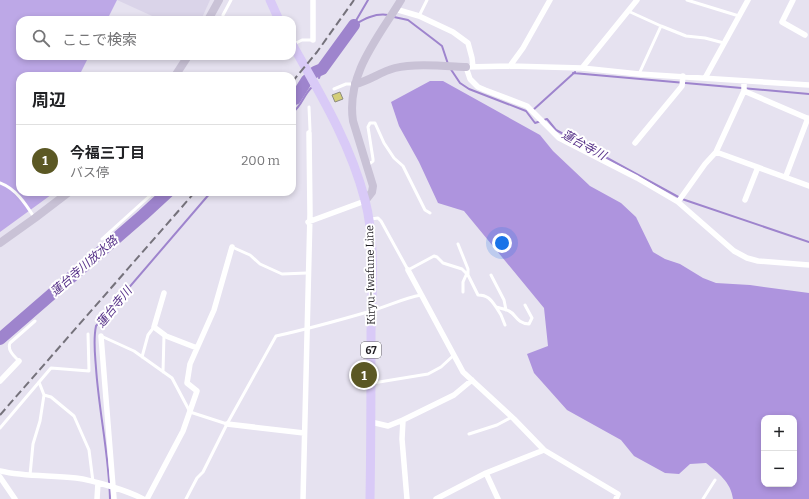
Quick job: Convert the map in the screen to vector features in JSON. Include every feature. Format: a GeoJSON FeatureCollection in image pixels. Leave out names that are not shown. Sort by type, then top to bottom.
{"type":"FeatureCollection","features":[{"type":"Feature","properties":{"kind":"main road"},"geometry":{"type":"LineString","coordinates":[[270,0],[277,16]]}},
{"type":"Feature","properties":{"kind":"main road","name":"Kiryu-Iwafune Line"},"geometry":{"type":"LineString","coordinates":[[296,52],[334,119],[346,144],[355,166],[369,219],[372,274],[370,499]]}},
{"type":"Feature","properties":{"kind":"street"},"geometry":{"type":"LineString","coordinates":[[210,16],[219,0]]}},
{"type":"Feature","properties":{"kind":"street"},"geometry":{"type":"LineString","coordinates":[[313,40],[314,0]]}},
{"type":"Feature","properties":{"kind":"street"},"geometry":{"type":"LineString","coordinates":[[308,222],[365,201],[373,189],[373,181],[353,121],[352,105],[355,84],[357,75],[367,55],[401,0]]}},
{"type":"Feature","properties":{"kind":"street"},"geometry":{"type":"LineString","coordinates":[[510,66],[523,48],[550,0]]}},
{"type":"Feature","properties":{"kind":"street"},"geometry":{"type":"LineString","coordinates":[[582,68],[637,0]]}},
{"type":"Feature","properties":{"kind":"street"},"geometry":{"type":"LineString","coordinates":[[704,78],[748,0]]}},
{"type":"Feature","properties":{"kind":"street"},"geometry":{"type":"LineString","coordinates":[[793,0],[782,22],[805,35]]}},
{"type":"Feature","properties":{"kind":"street"},"geometry":{"type":"LineString","coordinates":[[394,11],[419,16],[453,32],[468,43],[472,58],[469,67],[470,79],[478,87],[527,106],[559,138],[637,178],[678,202],[734,251],[747,258],[758,261],[809,265]]}},
{"type":"Feature","properties":{"kind":"street"},"geometry":{"type":"LineString","coordinates":[[178,72],[185,60]]}},
{"type":"Feature","properties":{"kind":"street"},"geometry":{"type":"LineString","coordinates":[[355,84],[364,82],[396,68],[414,66],[582,68],[639,74],[809,84]]}},
{"type":"Feature","properties":{"kind":"street"},"geometry":{"type":"LineString","coordinates":[[635,143],[682,86],[683,76]]}},
{"type":"Feature","properties":{"kind":"street"},"geometry":{"type":"LineString","coordinates":[[678,202],[705,164],[716,152],[744,91],[744,81]]}},
{"type":"Feature","properties":{"kind":"street"},"geometry":{"type":"LineString","coordinates":[[744,91],[809,118],[786,176]]}},
{"type":"Feature","properties":{"kind":"street"},"geometry":{"type":"LineString","coordinates":[[303,499],[308,222],[310,214],[309,134]]}},
{"type":"Feature","properties":{"kind":"street"},"geometry":{"type":"LineString","coordinates":[[716,152],[786,176],[809,186]]}},
{"type":"Feature","properties":{"kind":"street"},"geometry":{"type":"LineString","coordinates":[[745,200],[758,167]]}},
{"type":"Feature","properties":{"kind":"street"},"geometry":{"type":"LineString","coordinates":[[0,243],[64,196]]}},
{"type":"Feature","properties":{"kind":"street"},"geometry":{"type":"LineString","coordinates":[[147,499],[183,431],[190,412],[197,391],[188,383],[190,364],[214,310],[232,247]]}},
{"type":"Feature","properties":{"kind":"street"},"geometry":{"type":"LineString","coordinates":[[408,270],[463,372],[512,417],[544,450],[618,494],[616,499]]}},
{"type":"Feature","properties":{"kind":"street"},"geometry":{"type":"LineString","coordinates":[[164,293],[154,327],[164,335],[197,348]]}},
{"type":"Feature","properties":{"kind":"street"},"geometry":{"type":"LineString","coordinates":[[101,336],[114,499]]}},
{"type":"Feature","properties":{"kind":"street"},"geometry":{"type":"LineString","coordinates":[[0,381],[19,361]]}},
{"type":"Feature","properties":{"kind":"street"},"geometry":{"type":"LineString","coordinates":[[371,422],[388,426],[403,420],[454,395],[472,380]]}},
{"type":"Feature","properties":{"kind":"street"},"geometry":{"type":"LineString","coordinates":[[403,420],[402,439],[407,499]]}},
{"type":"Feature","properties":{"kind":"street"},"geometry":{"type":"LineString","coordinates":[[227,424],[304,433]]}},
{"type":"Feature","properties":{"kind":"street"},"geometry":{"type":"LineString","coordinates":[[436,499],[486,473],[544,450]]}},
{"type":"Feature","properties":{"kind":"street"},"geometry":{"type":"LineString","coordinates":[[0,471],[16,475],[77,478],[114,488],[143,499]]}},
{"type":"Feature","properties":{"kind":"street"},"geometry":{"type":"LineString","coordinates":[[486,473],[498,499]]}},
{"type":"Feature","properties":{"kind":"street"},"geometry":{"type":"LineString","coordinates":[[0,477],[16,499]]}},
{"type":"Feature","properties":{"kind":"street"},"geometry":{"type":"LineString","coordinates":[[96,483],[97,499]]}},
{"type":"Feature","properties":{"kind":"lane"},"geometry":{"type":"LineString","coordinates":[[223,16],[231,0]]}},
{"type":"Feature","properties":{"kind":"lane"},"geometry":{"type":"LineString","coordinates":[[419,16],[427,0]]}},
{"type":"Feature","properties":{"kind":"lane"},"geometry":{"type":"LineString","coordinates":[[687,0],[739,16]]}},
{"type":"Feature","properties":{"kind":"lane"},"geometry":{"type":"LineString","coordinates":[[628,11],[686,36],[705,38],[724,43]]}},
{"type":"Feature","properties":{"kind":"lane"},"geometry":{"type":"LineString","coordinates":[[639,74],[660,26]]}},
{"type":"Feature","properties":{"kind":"lane"},"geometry":{"type":"LineString","coordinates":[[296,45],[302,40],[313,40]]}},
{"type":"Feature","properties":{"kind":"lane"},"geometry":{"type":"LineString","coordinates":[[334,89],[346,84],[355,84]]}},
{"type":"Feature","properties":{"kind":"lane"},"geometry":{"type":"LineString","coordinates":[[309,106],[309,134]]}},
{"type":"Feature","properties":{"kind":"lane"},"geometry":{"type":"LineString","coordinates":[[368,165],[373,161],[368,127],[370,123],[375,123],[384,143],[394,158],[403,166],[425,210],[430,213]]}},
{"type":"Feature","properties":{"kind":"lane"},"geometry":{"type":"LineString","coordinates":[[0,183],[12,189],[16,193]]}},
{"type":"Feature","properties":{"kind":"lane"},"geometry":{"type":"LineString","coordinates":[[19,196],[35,218]]}},
{"type":"Feature","properties":{"kind":"lane"},"geometry":{"type":"LineString","coordinates":[[102,239],[150,196]]}},
{"type":"Feature","properties":{"kind":"lane"},"geometry":{"type":"LineString","coordinates":[[369,219],[378,218],[381,221],[408,270],[434,256],[437,257],[443,264],[462,269],[468,274]]}},
{"type":"Feature","properties":{"kind":"lane"},"geometry":{"type":"LineString","coordinates":[[458,244],[468,269],[468,274],[478,294],[488,297],[501,315],[505,325]]}},
{"type":"Feature","properties":{"kind":"lane"},"geometry":{"type":"LineString","coordinates":[[232,247],[250,255],[260,264],[282,274],[307,273]]}},
{"type":"Feature","properties":{"kind":"lane"},"geometry":{"type":"LineString","coordinates":[[463,292],[463,282],[468,274]]}},
{"type":"Feature","properties":{"kind":"lane"},"geometry":{"type":"LineString","coordinates":[[491,275],[504,300],[506,310]]}},
{"type":"Feature","properties":{"kind":"lane"},"geometry":{"type":"LineString","coordinates":[[186,499],[197,478],[204,472],[227,424],[276,336],[306,330],[421,295]]}},
{"type":"Feature","properties":{"kind":"lane"},"geometry":{"type":"LineString","coordinates":[[496,307],[510,311],[516,319],[525,324],[529,324],[532,318],[525,305]]}},
{"type":"Feature","properties":{"kind":"lane"},"geometry":{"type":"LineString","coordinates":[[19,361],[10,350],[10,343],[35,321]]}},
{"type":"Feature","properties":{"kind":"lane"},"geometry":{"type":"LineString","coordinates":[[142,357],[148,335],[154,327]]}},
{"type":"Feature","properties":{"kind":"lane"},"geometry":{"type":"LineString","coordinates":[[0,428],[51,368],[89,371],[88,334]]}},
{"type":"Feature","properties":{"kind":"lane"},"geometry":{"type":"LineString","coordinates":[[163,372],[164,335]]}},
{"type":"Feature","properties":{"kind":"lane"},"geometry":{"type":"LineString","coordinates":[[101,336],[134,351],[172,378],[190,412],[227,424]]}},
{"type":"Feature","properties":{"kind":"lane"},"geometry":{"type":"LineString","coordinates":[[371,383],[428,374],[441,368],[454,355]]}},
{"type":"Feature","properties":{"kind":"lane"},"geometry":{"type":"LineString","coordinates":[[30,476],[33,444],[40,421],[44,395],[39,382]]}},
{"type":"Feature","properties":{"kind":"lane"},"geometry":{"type":"LineString","coordinates":[[44,395],[51,397],[74,416],[89,450],[96,483]]}},
{"type":"Feature","properties":{"kind":"lane"},"geometry":{"type":"LineString","coordinates":[[469,434],[497,425],[512,417]]}},
{"type":"Feature","properties":{"kind":"lane"},"geometry":{"type":"LineString","coordinates":[[702,499],[715,480]]}},
{"type":"Feature","properties":{"kind":"shaded area"},"geometry":{"type":"Polygon","coordinates":[[[0,0],[117,0],[109,16],[16,16],[16,60],[87,60],[81,72],[16,72],[16,196],[50,196],[0,232],[0,0]]]}},
{"type":"Feature","properties":{"kind":"shaded area"},"geometry":{"type":"Polygon","coordinates":[[[117,0],[210,0],[203,16],[152,16],[117,0]]]}},
{"type":"Feature","properties":{"kind":"shaded area"},"geometry":{"type":"Polygon","coordinates":[[[430,81],[443,81],[540,135],[553,151],[590,186],[621,203],[636,217],[653,252],[665,259],[680,264],[703,278],[716,283],[750,285],[809,293],[809,499],[733,499],[727,483],[706,463],[690,464],[679,474],[665,473],[634,456],[621,440],[567,410],[534,373],[527,354],[548,346],[544,308],[464,211],[438,203],[419,162],[399,126],[391,102],[430,81]]]}},
{"type":"Feature","properties":{"kind":"building"},"geometry":{"type":"Polygon","coordinates":[[[340,92],[343,99],[335,102],[332,95],[340,92]]]}},
{"type":"Feature","properties":{"kind":"waterway"},"geometry":{"type":"LineString","coordinates":[[354,24],[368,0]]}},
{"type":"Feature","properties":{"kind":"waterway","name":"蓮台寺川"},"geometry":{"type":"LineString","coordinates":[[354,25],[374,16],[388,15]]}},
{"type":"Feature","properties":{"kind":"waterway","name":"蓮台寺川"},"geometry":{"type":"LineString","coordinates":[[394,17],[408,20],[442,46],[448,64]]}},
{"type":"Feature","properties":{"kind":"waterway","name":"蓮台寺川"},"geometry":{"type":"LineString","coordinates":[[315,72],[322,69],[354,25]]}},
{"type":"Feature","properties":{"kind":"waterway","name":"蓮台寺川"},"geometry":{"type":"LineString","coordinates":[[450,68],[460,83],[469,89],[526,111],[535,123],[547,119],[556,130],[682,199],[809,242]]}},
{"type":"Feature","properties":{"kind":"waterway","name":"蓮台寺川"},"geometry":{"type":"LineString","coordinates":[[319,78],[322,69]]}},
{"type":"Feature","properties":{"kind":"waterway"},"geometry":{"type":"LineString","coordinates":[[532,111],[575,72]]}},
{"type":"Feature","properties":{"kind":"waterway"},"geometry":{"type":"LineString","coordinates":[[573,73],[809,94]]}},
{"type":"Feature","properties":{"kind":"waterway","name":"蓮台寺川"},"geometry":{"type":"LineString","coordinates":[[296,97],[307,80]]}},
{"type":"Feature","properties":{"kind":"waterway","name":"蓮台寺川"},"geometry":{"type":"LineString","coordinates":[[296,109],[311,88]]}},
{"type":"Feature","properties":{"kind":"waterway","name":"蓮台寺川放水路"},"geometry":{"type":"LineString","coordinates":[[0,339],[164,196]]}},
{"type":"Feature","properties":{"kind":"waterway","name":"蓮台寺川"},"geometry":{"type":"LineString","coordinates":[[110,499],[108,466],[96,368],[94,342],[96,326],[208,196]]}},
{"type":"Feature","properties":{"kind":"railway"},"geometry":{"type":"LineString","coordinates":[[296,77],[317,52],[354,0]]}},
{"type":"Feature","properties":{"kind":"railway"},"geometry":{"type":"LineString","coordinates":[[0,415],[192,196]]}},
{"type":"Feature","properties":{"kind":"place","name":"今福三丁目"},"geometry":{"type":"Point","coordinates":[364,375]}}]}
